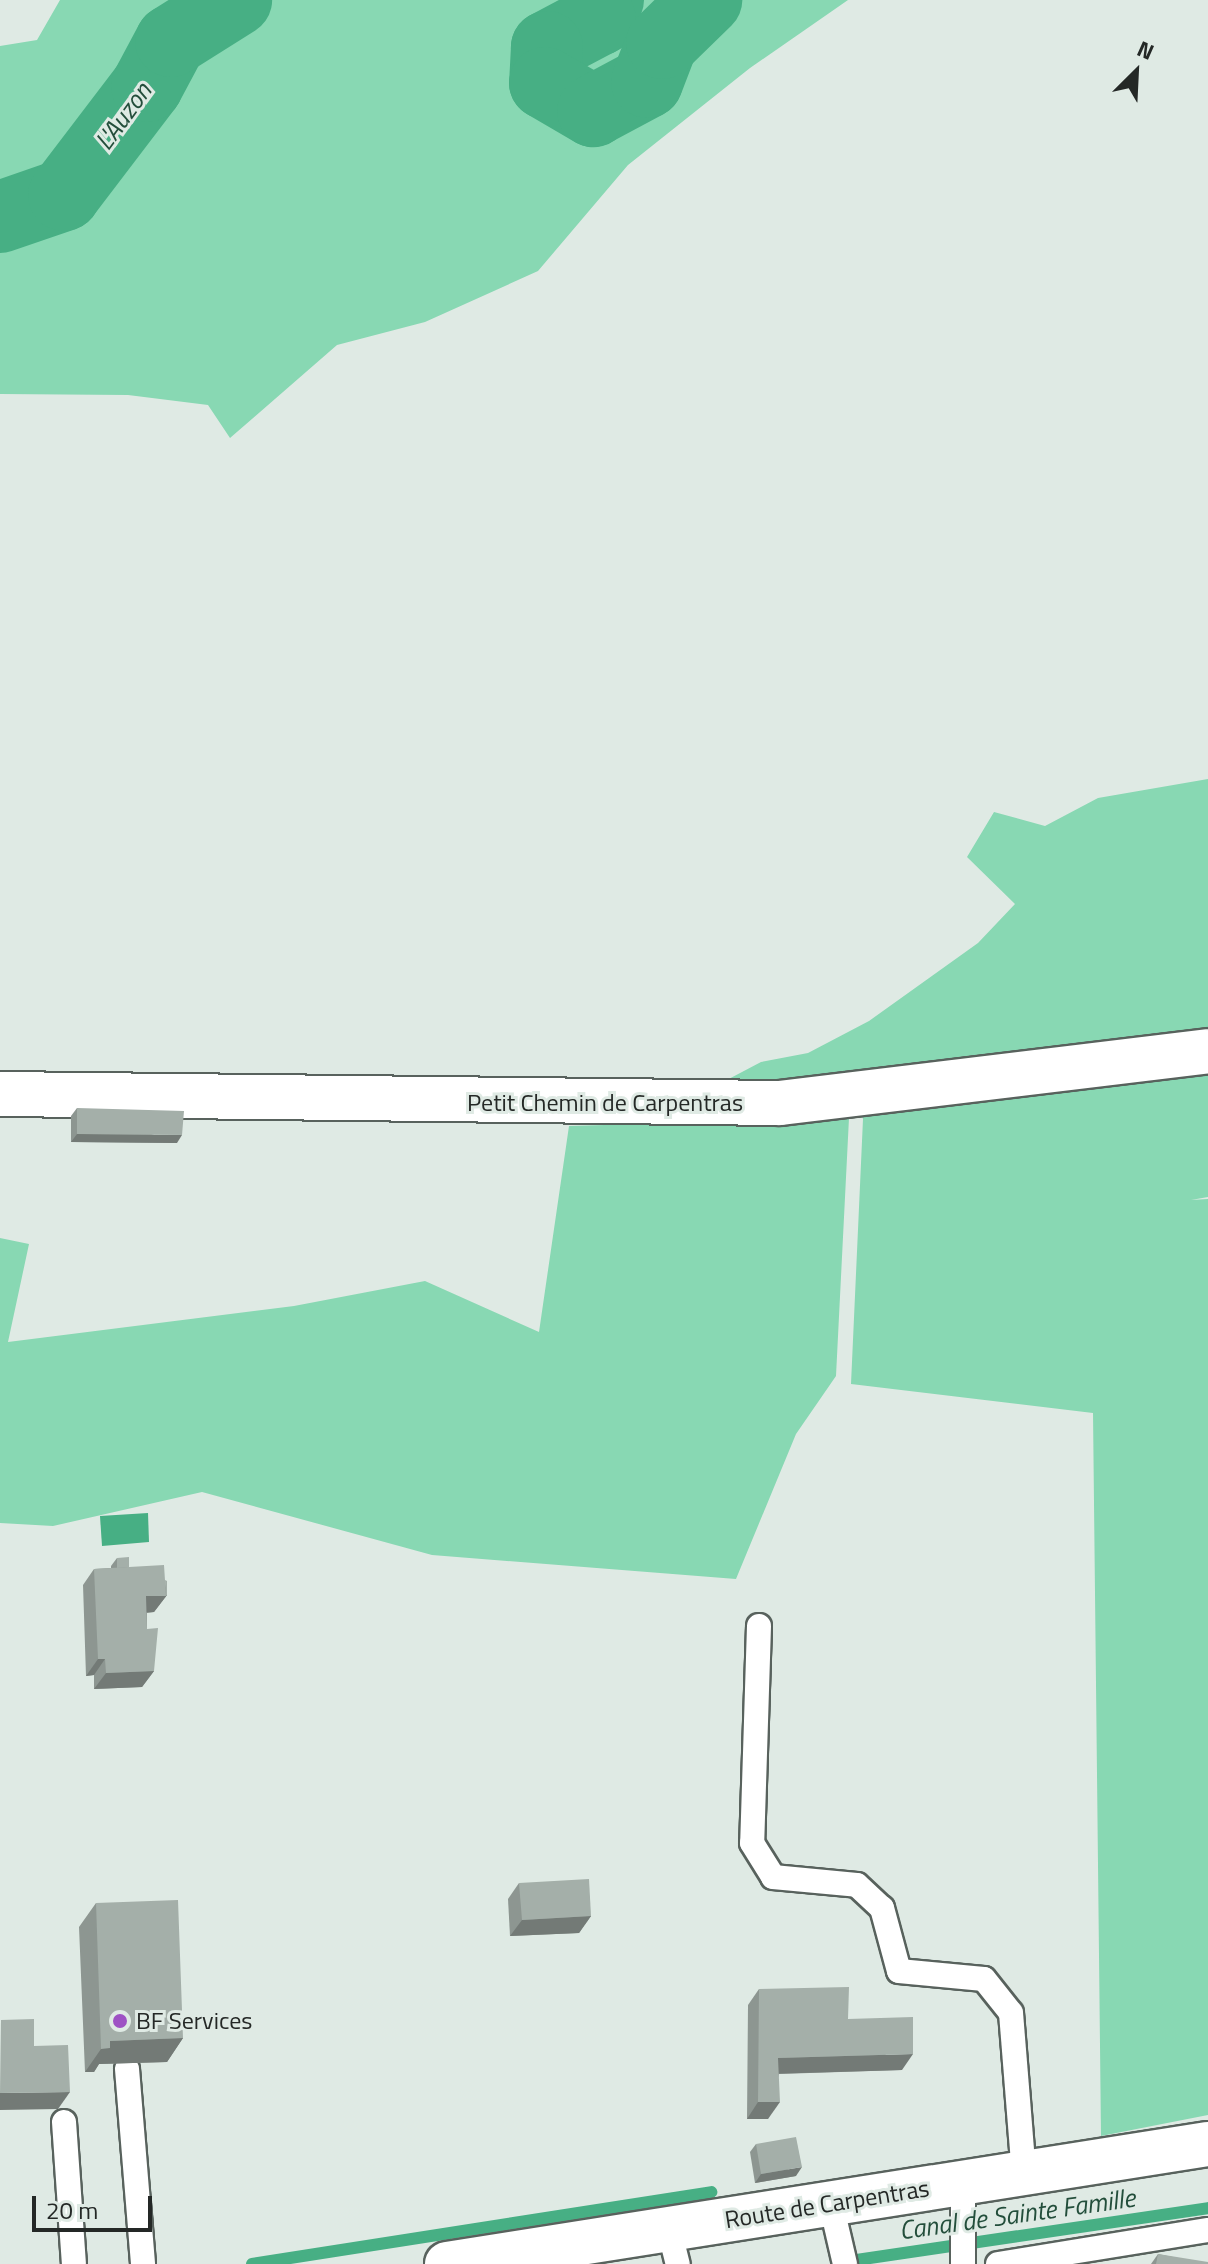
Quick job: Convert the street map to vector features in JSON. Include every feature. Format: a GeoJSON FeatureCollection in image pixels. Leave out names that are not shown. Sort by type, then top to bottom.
{"type":"FeatureCollection","features":[{"type":"Feature","properties":{"kind":"street","name":"Petit Chemin de Carpentras"},"geometry":{"type":"LineString","coordinates":[[0,1094],[780,1103],[1208,1051]]}},
{"type":"Feature","properties":{"kind":"street","name":"Route de Carpentras"},"geometry":{"type":"LineString","coordinates":[[447,2264],[674,2246],[831,2204],[1208,2144]]}},
{"type":"Feature","properties":{"kind":"lane"},"geometry":{"type":"LineString","coordinates":[[759,1626],[752,1843],[773,1877],[857,1885],[882,1908],[899,1971],[984,1979],[1011,2013],[1024,2174]]}},
{"type":"Feature","properties":{"kind":"lane"},"geometry":{"type":"LineString","coordinates":[[127,2069],[143,2264]]}},
{"type":"Feature","properties":{"kind":"lane"},"geometry":{"type":"LineString","coordinates":[[64,2122],[74,2264]]}},
{"type":"Feature","properties":{"kind":"lane"},"geometry":{"type":"LineString","coordinates":[[963,2183],[963,2264]]}},
{"type":"Feature","properties":{"kind":"lane"},"geometry":{"type":"LineString","coordinates":[[831,2204],[845,2264]]}},
{"type":"Feature","properties":{"kind":"lane"},"geometry":{"type":"LineString","coordinates":[[998,2264],[1208,2230]]}},
{"type":"Feature","properties":{"kind":"shaded area"},"geometry":{"type":"Polygon","coordinates":[[[60,0],[848,0],[750,68],[628,165],[538,271],[425,322],[337,345],[230,438],[208,405],[128,395],[0,394],[0,46],[37,40],[60,0]]]}},
{"type":"Feature","properties":{"kind":"shaded area"},"geometry":{"type":"Polygon","coordinates":[[[1208,779],[1208,1197],[1191,1200],[1208,1199],[1208,2115],[1101,2136],[1093,1413],[851,1384],[863,1119],[849,1081],[723,1082],[761,1062],[808,1053],[869,1021],[978,943],[1015,904],[967,857],[994,812],[1045,826],[1098,798],[1208,779]]]}},
{"type":"Feature","properties":{"kind":"shaded area"},"geometry":{"type":"Polygon","coordinates":[[[849,1118],[836,1376],[796,1434],[736,1579],[432,1555],[202,1492],[53,1526],[0,1523],[0,1238],[29,1244],[8,1342],[294,1306],[425,1281],[539,1332],[569,1126],[849,1118]]]}},
{"type":"Feature","properties":{"kind":"shaded area"},"geometry":{"type":"Polygon","coordinates":[[[148,1513],[149,1542],[102,1546],[100,1516],[148,1513]]]}},
{"type":"Feature","properties":{"kind":"building"},"geometry":{"type":"Polygon","coordinates":[[[77,1108],[184,1111],[182,1135],[77,1134],[77,1108]]]}},
{"type":"Feature","properties":{"kind":"building"},"geometry":{"type":"Polygon","coordinates":[[[129,1557],[129,1567],[117,1568],[117,1558],[129,1557]]]}},
{"type":"Feature","properties":{"kind":"building"},"geometry":{"type":"Polygon","coordinates":[[[164,1565],[166,1596],[146,1596],[147,1629],[158,1628],[154,1671],[106,1673],[105,1659],[98,1659],[94,1569],[164,1565]]]}},
{"type":"Feature","properties":{"kind":"building"},"geometry":{"type":"Polygon","coordinates":[[[589,1879],[591,1916],[522,1920],[519,1883],[589,1879]]]}},
{"type":"Feature","properties":{"kind":"building"},"geometry":{"type":"Polygon","coordinates":[[[178,1900],[183,2038],[110,2041],[110,2048],[101,2049],[96,1903],[178,1900]]]}},
{"type":"Feature","properties":{"kind":"building"},"geometry":{"type":"Polygon","coordinates":[[[849,1987],[848,2019],[913,2017],[913,2054],[778,2058],[780,2102],[758,2102],[759,1989],[849,1987]]]}},
{"type":"Feature","properties":{"kind":"building"},"geometry":{"type":"Polygon","coordinates":[[[34,2019],[34,2046],[68,2045],[70,2092],[0,2093],[1,2020],[34,2019]]]}},
{"type":"Feature","properties":{"kind":"building"},"geometry":{"type":"Polygon","coordinates":[[[796,2137],[802,2167],[761,2174],[756,2144],[796,2137]]]}},
{"type":"Feature","properties":{"kind":"building"},"geometry":{"type":"Polygon","coordinates":[[[1158,2254],[1208,2262],[1208,2264],[1156,2264],[1158,2254]]]}},
{"type":"Feature","properties":{"kind":"waterway","name":"L'Auzon"},"geometry":{"type":"LineString","coordinates":[[0,217],[64,195],[147,86],[171,41],[236,0]]}},
{"type":"Feature","properties":{"kind":"waterway","name":"L'Auzon"},"geometry":{"type":"LineString","coordinates":[[608,0],[600,19],[547,47],[545,83],[593,111],[647,82],[662,43],[706,0]]}},
{"type":"Feature","properties":{"kind":"waterway"},"geometry":{"type":"LineString","coordinates":[[252,2264],[711,2192]]}},
{"type":"Feature","properties":{"kind":"waterway","name":"Canal de Sainte Famille"},"geometry":{"type":"LineString","coordinates":[[843,2262],[1208,2208]]}},
{"type":"Feature","properties":{"kind":"place","name":"BF Services"},"geometry":{"type":"Point","coordinates":[120,2021]}}]}
